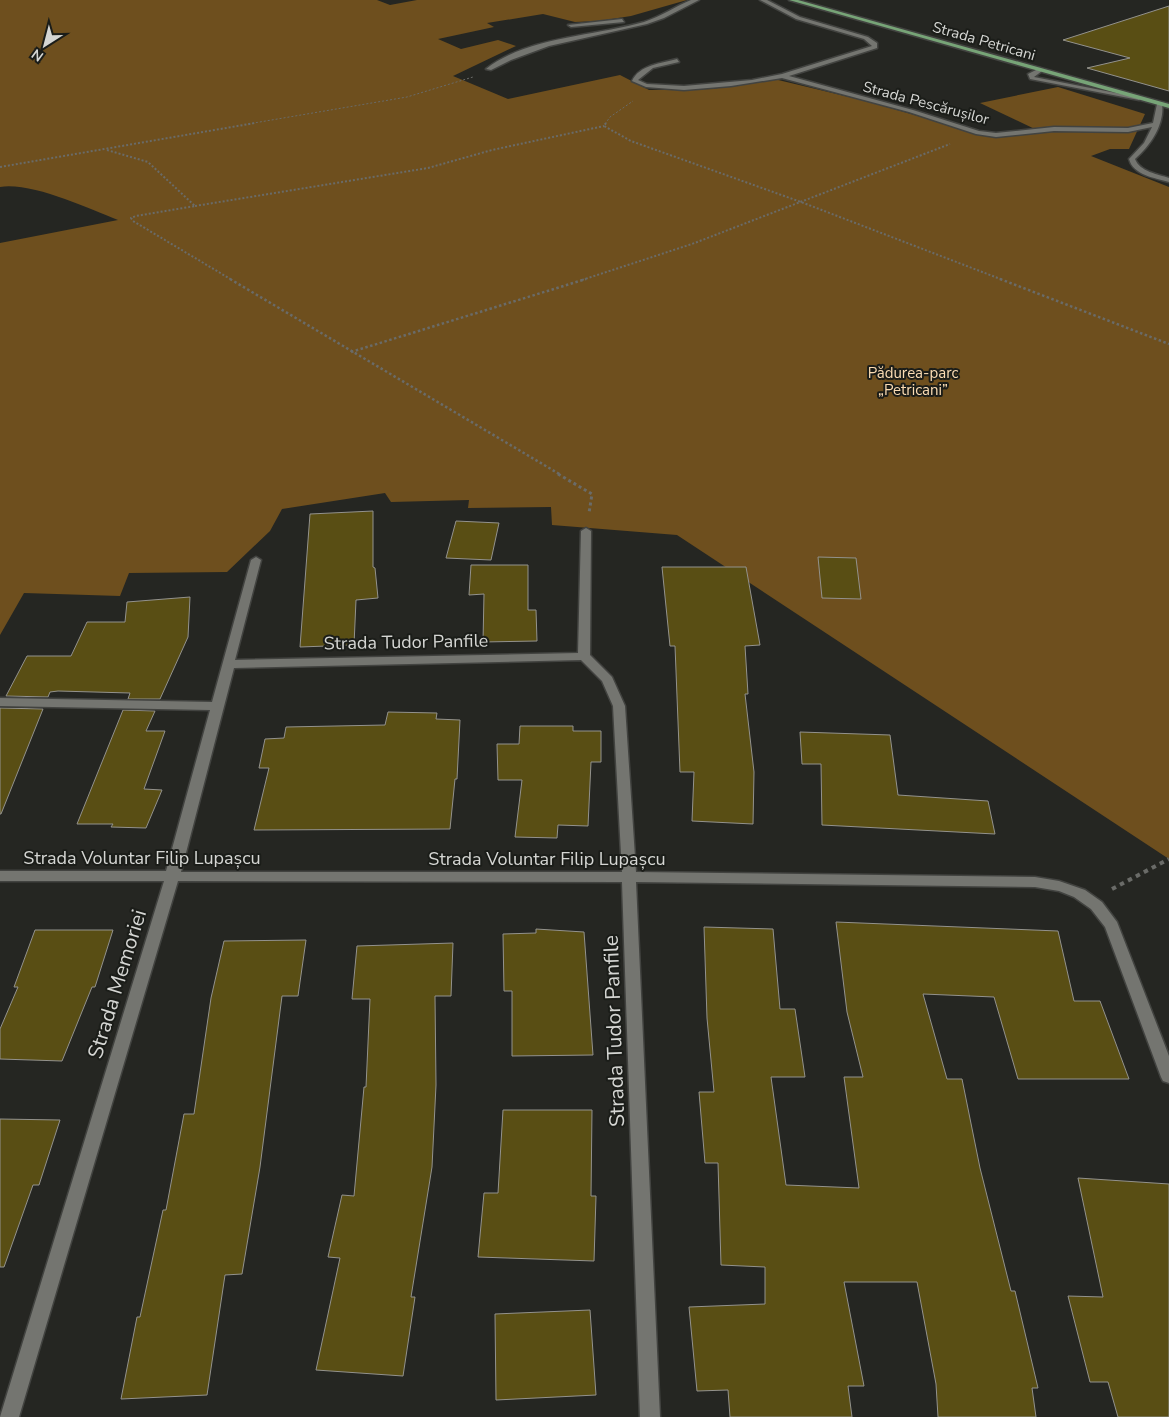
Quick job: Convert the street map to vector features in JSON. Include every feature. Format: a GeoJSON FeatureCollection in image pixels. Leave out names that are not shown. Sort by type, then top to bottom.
{"type":"FeatureCollection","features":[{"type":"Feature","properties":{"kind":"main road","name":"Strada Petricani"},"geometry":{"type":"LineString","coordinates":[[792,0],[1169,106]]}},
{"type":"Feature","properties":{"kind":"street"},"geometry":{"type":"LineString","coordinates":[[489,69],[512,56],[532,48],[645,23],[696,0]]}},
{"type":"Feature","properties":{"kind":"street","name":"Strada Pescărușilor"},"geometry":{"type":"LineString","coordinates":[[652,88],[706,86],[782,76],[840,56],[875,47],[874,43],[866,38],[798,18],[762,0]]}},
{"type":"Feature","properties":{"kind":"street"},"geometry":{"type":"LineString","coordinates":[[646,15],[679,7]]}},
{"type":"Feature","properties":{"kind":"street"},"geometry":{"type":"LineString","coordinates":[[571,25],[628,19]]}},
{"type":"Feature","properties":{"kind":"street"},"geometry":{"type":"LineString","coordinates":[[652,88],[639,84],[636,78],[651,67],[677,61]]}},
{"type":"Feature","properties":{"kind":"street"},"geometry":{"type":"LineString","coordinates":[[1040,70],[1030,75],[1032,78],[1139,98]]}},
{"type":"Feature","properties":{"kind":"street","name":"Strada Pescărușilor"},"geometry":{"type":"LineString","coordinates":[[782,76],[911,111],[978,132],[996,135],[1054,129],[1128,130],[1156,124]]}},
{"type":"Feature","properties":{"kind":"street"},"geometry":{"type":"LineString","coordinates":[[1160,104],[1156,124],[1146,147],[1132,159],[1132,163],[1142,170],[1169,180]]}},
{"type":"Feature","properties":{"kind":"street"},"geometry":{"type":"LineString","coordinates":[[584,656],[586,531]]}},
{"type":"Feature","properties":{"kind":"street","name":"Strada Memoriei"},"geometry":{"type":"LineString","coordinates":[[9,1417],[172,877],[256,560]]}},
{"type":"Feature","properties":{"kind":"street","name":"Strada Tudor Panfile"},"geometry":{"type":"LineString","coordinates":[[229,664],[584,656],[608,680],[619,706],[629,878],[650,1417]]}},
{"type":"Feature","properties":{"kind":"street"},"geometry":{"type":"LineString","coordinates":[[0,702],[216,706]]}},
{"type":"Feature","properties":{"kind":"street","name":"Strada Voluntar Filip Lupașcu"},"geometry":{"type":"LineString","coordinates":[[0,876],[629,878],[1035,882],[1061,886],[1091,900]]}},
{"type":"Feature","properties":{"kind":"street"},"geometry":{"type":"LineString","coordinates":[[1091,900],[1102,910],[1112,926],[1169,1077]]}},
{"type":"Feature","properties":{"kind":"path"},"geometry":{"type":"LineString","coordinates":[[0,168],[407,97],[463,81],[489,69]]}},
{"type":"Feature","properties":{"kind":"path"},"geometry":{"type":"LineString","coordinates":[[604,126],[610,117],[652,88]]}},
{"type":"Feature","properties":{"kind":"path"},"geometry":{"type":"LineString","coordinates":[[586,531],[592,494],[351,352],[131,218],[428,168],[492,150],[604,126],[631,141],[802,202],[1169,344]]}},
{"type":"Feature","properties":{"kind":"path"},"geometry":{"type":"LineString","coordinates":[[351,352],[527,298],[674,250],[802,202],[978,132]]}},
{"type":"Feature","properties":{"kind":"path"},"geometry":{"type":"LineString","coordinates":[[107,150],[148,162],[195,206]]}},
{"type":"Feature","properties":{"kind":"path"},"geometry":{"type":"LineString","coordinates":[[1091,900],[1169,859]]}},
{"type":"Feature","properties":{"kind":"green space","name":"Pădurea-parc „Petricani”"},"geometry":{"type":"Polygon","coordinates":[[[0,0],[377,0],[390,5],[417,0],[687,0],[631,16],[599,21],[575,22],[543,14],[487,23],[494,27],[438,39],[461,49],[498,40],[516,46],[453,76],[508,99],[620,75],[649,90],[712,89],[774,79],[866,101],[991,137],[1041,132],[980,103],[1058,87],[1145,114],[1129,149],[1110,149],[1091,156],[1169,187],[1169,859],[677,535],[552,525],[551,507],[468,508],[469,500],[391,502],[385,493],[282,509],[270,531],[227,572],[129,573],[120,596],[24,593],[0,635],[0,243],[118,220],[43,192],[13,186],[0,187],[0,0]]]}},
{"type":"Feature","properties":{"kind":"building"},"geometry":{"type":"Polygon","coordinates":[[[1169,6],[1169,91],[1087,68],[1130,58],[1063,40],[1169,6]]]}},
{"type":"Feature","properties":{"kind":"building"},"geometry":{"type":"Polygon","coordinates":[[[373,511],[373,567],[375,568],[378,598],[356,600],[354,645],[300,647],[310,514],[373,511]]]}},
{"type":"Feature","properties":{"kind":"building"},"geometry":{"type":"Polygon","coordinates":[[[456,521],[499,523],[491,560],[446,558],[456,521]]]}},
{"type":"Feature","properties":{"kind":"building"},"geometry":{"type":"Polygon","coordinates":[[[818,557],[856,558],[861,599],[822,598],[818,557]]]}},
{"type":"Feature","properties":{"kind":"building"},"geometry":{"type":"Polygon","coordinates":[[[471,565],[528,565],[528,610],[536,610],[537,641],[483,642],[484,594],[469,595],[471,565]]]}},
{"type":"Feature","properties":{"kind":"building"},"geometry":{"type":"Polygon","coordinates":[[[662,567],[746,567],[760,645],[745,646],[748,694],[745,694],[754,772],[753,824],[692,821],[694,772],[680,772],[675,646],[670,646],[662,567]]]}},
{"type":"Feature","properties":{"kind":"building"},"geometry":{"type":"Polygon","coordinates":[[[190,597],[188,637],[160,699],[128,699],[130,693],[58,691],[50,692],[48,697],[6,696],[27,656],[71,656],[87,622],[125,622],[127,602],[190,597]]]}},
{"type":"Feature","properties":{"kind":"building"},"geometry":{"type":"Polygon","coordinates":[[[0,708],[43,709],[1,814],[0,814],[0,708]]]}},
{"type":"Feature","properties":{"kind":"building"},"geometry":{"type":"Polygon","coordinates":[[[123,710],[155,711],[146,731],[165,731],[144,789],[162,790],[146,828],[111,827],[113,824],[77,824],[123,710]]]}},
{"type":"Feature","properties":{"kind":"building"},"geometry":{"type":"Polygon","coordinates":[[[388,712],[437,713],[436,719],[460,720],[457,779],[455,779],[450,829],[254,830],[269,768],[259,768],[265,739],[284,738],[286,727],[385,725],[388,712]]]}},
{"type":"Feature","properties":{"kind":"building"},"geometry":{"type":"Polygon","coordinates":[[[520,726],[573,726],[573,731],[601,731],[601,762],[591,762],[588,826],[558,825],[557,838],[515,837],[522,780],[498,780],[497,744],[519,744],[520,726]]]}},
{"type":"Feature","properties":{"kind":"building"},"geometry":{"type":"Polygon","coordinates":[[[800,732],[890,735],[898,795],[988,801],[995,834],[822,825],[821,764],[802,764],[800,732]]]}},
{"type":"Feature","properties":{"kind":"building"},"geometry":{"type":"Polygon","coordinates":[[[836,922],[1058,931],[1074,1001],[1100,1001],[1129,1079],[1018,1079],[994,997],[923,994],[947,1079],[962,1079],[980,1168],[1011,1291],[1015,1291],[1038,1388],[1032,1388],[1036,1417],[938,1417],[936,1384],[917,1282],[844,1282],[864,1386],[848,1386],[852,1417],[730,1417],[728,1390],[697,1391],[689,1307],[765,1304],[765,1267],[721,1265],[718,1163],[705,1163],[699,1092],[714,1092],[707,1018],[704,927],[773,929],[780,1009],[795,1009],[805,1077],[771,1077],[786,1185],[859,1188],[844,1077],[863,1077],[847,1012],[836,922]]]}},
{"type":"Feature","properties":{"kind":"building"},"geometry":{"type":"Polygon","coordinates":[[[536,929],[584,932],[593,1055],[512,1056],[512,991],[504,991],[503,934],[536,933],[536,929]]]}},
{"type":"Feature","properties":{"kind":"building"},"geometry":{"type":"Polygon","coordinates":[[[35,930],[113,930],[95,987],[92,987],[62,1061],[0,1059],[0,1029],[18,987],[14,987],[35,930]]]}},
{"type":"Feature","properties":{"kind":"building"},"geometry":{"type":"Polygon","coordinates":[[[306,940],[298,996],[282,996],[260,1167],[242,1274],[225,1275],[207,1395],[121,1399],[137,1317],[140,1317],[163,1210],[166,1210],[184,1114],[194,1114],[211,998],[224,941],[306,940]]]}},
{"type":"Feature","properties":{"kind":"building"},"geometry":{"type":"Polygon","coordinates":[[[453,943],[451,996],[435,996],[436,1085],[432,1167],[411,1297],[415,1297],[403,1376],[316,1370],[340,1258],[328,1257],[342,1195],[354,1196],[364,1087],[366,1087],[370,999],[352,999],[357,946],[453,943]]]}},
{"type":"Feature","properties":{"kind":"building"},"geometry":{"type":"Polygon","coordinates":[[[503,1110],[592,1110],[591,1196],[596,1196],[594,1261],[478,1257],[484,1193],[498,1193],[503,1110]]]}},
{"type":"Feature","properties":{"kind":"building"},"geometry":{"type":"Polygon","coordinates":[[[0,1119],[60,1120],[39,1185],[33,1185],[4,1267],[0,1267],[0,1119]]]}},
{"type":"Feature","properties":{"kind":"building"},"geometry":{"type":"Polygon","coordinates":[[[1078,1178],[1169,1184],[1169,1417],[1118,1417],[1108,1382],[1090,1382],[1068,1296],[1103,1297],[1078,1178]]]}},
{"type":"Feature","properties":{"kind":"building"},"geometry":{"type":"Polygon","coordinates":[[[590,1310],[596,1395],[496,1400],[495,1314],[590,1310]]]}}]}
